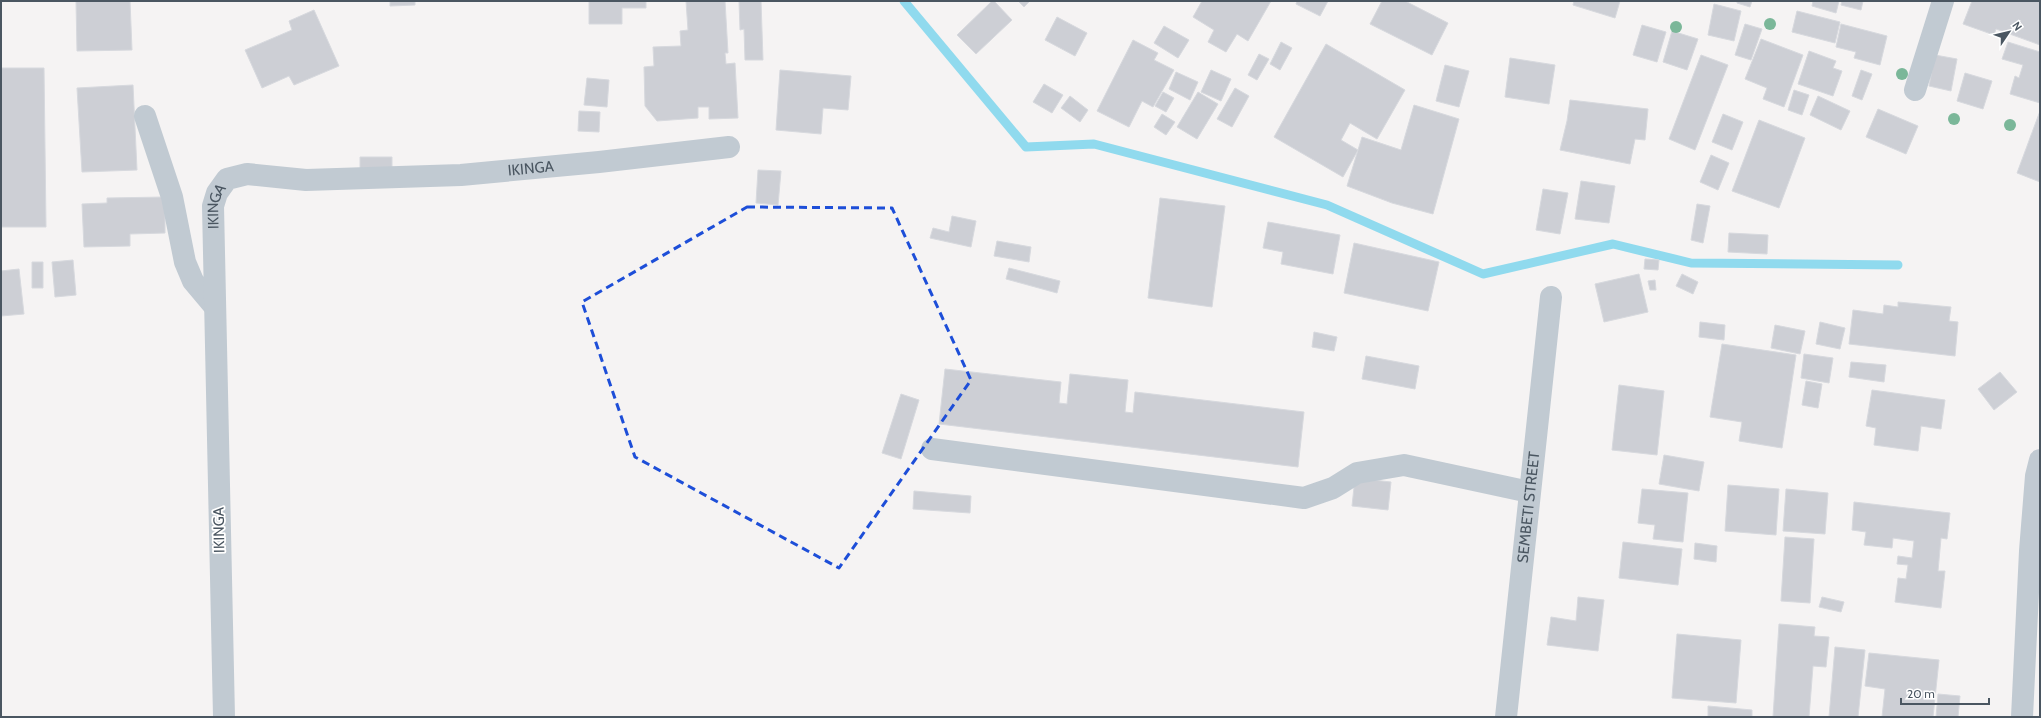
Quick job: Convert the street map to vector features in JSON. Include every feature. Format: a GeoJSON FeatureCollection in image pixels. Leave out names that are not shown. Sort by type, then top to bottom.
{"type":"FeatureCollection","features":[{"type":"Feature","properties":{"kind":"street"},"geometry":{"type":"LineString","coordinates":[[1915,90],[1943,1]]}},
{"type":"Feature","properties":{"kind":"street"},"geometry":{"type":"LineString","coordinates":[[145,116],[172,197],[185,262],[193,281],[214,306]]}},
{"type":"Feature","properties":{"kind":"street","name":"IKINGA"},"geometry":{"type":"LineString","coordinates":[[224,717],[213,206],[217,193],[227,179],[247,174],[306,180],[460,175],[600,162],[729,147]]}},
{"type":"Feature","properties":{"kind":"street","name":"SEMBETI STREET"},"geometry":{"type":"LineString","coordinates":[[1506,717],[1551,297]]}},
{"type":"Feature","properties":{"kind":"street"},"geometry":{"type":"LineString","coordinates":[[932,449],[1304,498],[1332,488],[1357,473],[1404,465],[1529,492]]}},
{"type":"Feature","properties":{"kind":"street"},"geometry":{"type":"LineString","coordinates":[[2022,717],[2034,590],[2036,476],[2040,460]]}},
{"type":"Feature","properties":{"kind":"highlighted area"},"geometry":{"type":"Polygon","coordinates":[[[747,207],[892,208],[971,380],[839,568],[635,457],[582,302],[747,207]]]}},
{"type":"Feature","properties":{"kind":"building"},"geometry":{"type":"Polygon","coordinates":[[[76,1],[130,1],[132,50],[77,51],[76,1]]]}},
{"type":"Feature","properties":{"kind":"building"},"geometry":{"type":"Polygon","coordinates":[[[390,1],[415,1],[415,5],[390,6],[390,1]]]}},
{"type":"Feature","properties":{"kind":"building"},"geometry":{"type":"Polygon","coordinates":[[[589,1],[646,1],[646,8],[622,8],[622,24],[589,24],[589,1]]]}},
{"type":"Feature","properties":{"kind":"building"},"geometry":{"type":"Polygon","coordinates":[[[686,1],[725,1],[728,53],[725,53],[726,64],[735,63],[738,118],[709,119],[709,107],[698,107],[698,118],[657,121],[645,106],[644,67],[654,66],[653,47],[681,46],[680,31],[688,30],[686,1]]]}},
{"type":"Feature","properties":{"kind":"building"},"geometry":{"type":"Polygon","coordinates":[[[739,1],[761,1],[763,60],[745,60],[744,29],[740,30],[739,1]]]}},
{"type":"Feature","properties":{"kind":"building"},"geometry":{"type":"Polygon","coordinates":[[[992,1],[994,1],[1012,20],[976,54],[957,35],[992,1]]]}},
{"type":"Feature","properties":{"kind":"building"},"geometry":{"type":"Polygon","coordinates":[[[1018,1],[1030,1],[1024,7],[1018,1]]]}},
{"type":"Feature","properties":{"kind":"building"},"geometry":{"type":"Polygon","coordinates":[[[1202,1],[1271,1],[1248,41],[1237,34],[1226,52],[1208,42],[1214,30],[1193,17],[1202,1]]]}},
{"type":"Feature","properties":{"kind":"building"},"geometry":{"type":"Polygon","coordinates":[[[1297,1],[1328,1],[1320,16],[1296,4],[1297,1]]]}},
{"type":"Feature","properties":{"kind":"building"},"geometry":{"type":"Polygon","coordinates":[[[1382,1],[1405,1],[1448,23],[1432,55],[1370,24],[1382,1]]]}},
{"type":"Feature","properties":{"kind":"building"},"geometry":{"type":"Polygon","coordinates":[[[1574,1],[1620,1],[1615,18],[1573,5],[1574,1]]]}},
{"type":"Feature","properties":{"kind":"building"},"geometry":{"type":"Polygon","coordinates":[[[1737,1],[1752,1],[1750,7],[1737,3],[1737,1]]]}},
{"type":"Feature","properties":{"kind":"building"},"geometry":{"type":"Polygon","coordinates":[[[1813,1],[1839,1],[1836,13],[1812,6],[1813,1]]]}},
{"type":"Feature","properties":{"kind":"building"},"geometry":{"type":"Polygon","coordinates":[[[1842,1],[1863,1],[1861,10],[1841,5],[1842,1]]]}},
{"type":"Feature","properties":{"kind":"building"},"geometry":{"type":"Polygon","coordinates":[[[1972,1],[2040,1],[2040,45],[1996,29],[1994,35],[1963,24],[1972,1]]]}},
{"type":"Feature","properties":{"kind":"building"},"geometry":{"type":"Polygon","coordinates":[[[1714,4],[1741,11],[1734,41],[1708,35],[1714,4]]]}},
{"type":"Feature","properties":{"kind":"building"},"geometry":{"type":"Polygon","coordinates":[[[314,10],[339,66],[294,85],[289,76],[262,88],[245,50],[292,30],[289,21],[314,10]]]}},
{"type":"Feature","properties":{"kind":"building"},"geometry":{"type":"Polygon","coordinates":[[[1797,11],[1840,22],[1835,43],[1792,32],[1797,11]]]}},
{"type":"Feature","properties":{"kind":"building"},"geometry":{"type":"Polygon","coordinates":[[[1057,17],[1087,33],[1075,56],[1045,40],[1057,17]]]}},
{"type":"Feature","properties":{"kind":"building"},"geometry":{"type":"Polygon","coordinates":[[[1745,24],[1762,29],[1751,60],[1735,55],[1745,24]]]}},
{"type":"Feature","properties":{"kind":"building"},"geometry":{"type":"Polygon","coordinates":[[[1841,24],[1887,36],[1880,65],[1854,58],[1856,52],[1836,47],[1841,24]]]}},
{"type":"Feature","properties":{"kind":"building"},"geometry":{"type":"Polygon","coordinates":[[[1642,25],[1666,32],[1657,62],[1633,55],[1642,25]]]}},
{"type":"Feature","properties":{"kind":"building"},"geometry":{"type":"Polygon","coordinates":[[[1164,26],[1189,40],[1178,58],[1154,43],[1164,26]]]}},
{"type":"Feature","properties":{"kind":"building"},"geometry":{"type":"Polygon","coordinates":[[[1672,31],[1698,39],[1687,70],[1663,62],[1672,31]]]}},
{"type":"Feature","properties":{"kind":"building"},"geometry":{"type":"Polygon","coordinates":[[[1761,39],[1803,55],[1784,107],[1763,99],[1767,88],[1745,79],[1761,39]]]}},
{"type":"Feature","properties":{"kind":"building"},"geometry":{"type":"Polygon","coordinates":[[[1133,40],[1158,53],[1154,60],[1174,70],[1153,107],[1142,101],[1129,127],[1097,111],[1133,40]]]}},
{"type":"Feature","properties":{"kind":"building"},"geometry":{"type":"Polygon","coordinates":[[[1281,42],[1292,48],[1280,70],[1270,64],[1281,42]]]}},
{"type":"Feature","properties":{"kind":"building"},"geometry":{"type":"Polygon","coordinates":[[[2008,42],[2040,52],[2040,103],[2010,94],[2015,76],[2019,78],[2023,65],[2002,59],[2008,42]]]}},
{"type":"Feature","properties":{"kind":"building"},"geometry":{"type":"Polygon","coordinates":[[[1326,44],[1405,90],[1377,139],[1350,123],[1341,140],[1358,150],[1343,177],[1274,137],[1326,44]]]}},
{"type":"Feature","properties":{"kind":"building"},"geometry":{"type":"Polygon","coordinates":[[[1809,51],[1836,61],[1833,68],[1842,71],[1833,96],[1798,84],[1809,51]]]}},
{"type":"Feature","properties":{"kind":"building"},"geometry":{"type":"Polygon","coordinates":[[[1259,54],[1269,59],[1257,80],[1248,75],[1259,54]]]}},
{"type":"Feature","properties":{"kind":"building"},"geometry":{"type":"Polygon","coordinates":[[[1701,55],[1728,65],[1695,150],[1669,139],[1701,55]]]}},
{"type":"Feature","properties":{"kind":"building"},"geometry":{"type":"Polygon","coordinates":[[[1935,55],[1957,59],[1951,91],[1929,86],[1935,55]]]}},
{"type":"Feature","properties":{"kind":"building"},"geometry":{"type":"Polygon","coordinates":[[[1510,58],[1555,65],[1549,104],[1505,97],[1510,58]]]}},
{"type":"Feature","properties":{"kind":"building"},"geometry":{"type":"Polygon","coordinates":[[[1445,65],[1469,71],[1459,107],[1436,101],[1445,65]]]}},
{"type":"Feature","properties":{"kind":"building"},"geometry":{"type":"Polygon","coordinates":[[[1,68],[44,68],[46,227],[1,227],[1,68]]]}},
{"type":"Feature","properties":{"kind":"building"},"geometry":{"type":"Polygon","coordinates":[[[780,70],[851,76],[848,110],[823,108],[821,134],[776,130],[780,70]]]}},
{"type":"Feature","properties":{"kind":"building"},"geometry":{"type":"Polygon","coordinates":[[[1211,70],[1231,79],[1221,101],[1201,92],[1211,70]]]}},
{"type":"Feature","properties":{"kind":"building"},"geometry":{"type":"Polygon","coordinates":[[[1861,70],[1872,74],[1862,100],[1852,96],[1861,70]]]}},
{"type":"Feature","properties":{"kind":"building"},"geometry":{"type":"Polygon","coordinates":[[[1176,72],[1198,82],[1190,100],[1169,89],[1176,72]]]}},
{"type":"Feature","properties":{"kind":"building"},"geometry":{"type":"Polygon","coordinates":[[[1965,73],[1992,81],[1983,109],[1957,101],[1965,73]]]}},
{"type":"Feature","properties":{"kind":"building"},"geometry":{"type":"Polygon","coordinates":[[[587,78],[609,80],[607,107],[584,105],[587,78]]]}},
{"type":"Feature","properties":{"kind":"building"},"geometry":{"type":"Polygon","coordinates":[[[1044,84],[1063,95],[1052,113],[1033,102],[1044,84]]]}},
{"type":"Feature","properties":{"kind":"building"},"geometry":{"type":"Polygon","coordinates":[[[133,85],[137,170],[82,172],[77,88],[133,85]]]}},
{"type":"Feature","properties":{"kind":"building"},"geometry":{"type":"Polygon","coordinates":[[[1235,88],[1249,96],[1232,127],[1217,119],[1235,88]]]}},
{"type":"Feature","properties":{"kind":"building"},"geometry":{"type":"Polygon","coordinates":[[[1794,90],[1809,95],[1802,115],[1788,110],[1794,90]]]}},
{"type":"Feature","properties":{"kind":"building"},"geometry":{"type":"Polygon","coordinates":[[[1163,92],[1174,98],[1166,112],[1155,106],[1163,92]]]}},
{"type":"Feature","properties":{"kind":"building"},"geometry":{"type":"Polygon","coordinates":[[[1198,92],[1218,104],[1197,139],[1177,127],[1198,92]]]}},
{"type":"Feature","properties":{"kind":"building"},"geometry":{"type":"Polygon","coordinates":[[[1070,96],[1088,110],[1080,122],[1061,108],[1070,96]]]}},
{"type":"Feature","properties":{"kind":"building"},"geometry":{"type":"Polygon","coordinates":[[[1818,96],[1850,111],[1841,130],[1810,115],[1818,96]]]}},
{"type":"Feature","properties":{"kind":"building"},"geometry":{"type":"Polygon","coordinates":[[[1570,100],[1648,109],[1645,140],[1635,139],[1630,164],[1560,150],[1570,100]]]}},
{"type":"Feature","properties":{"kind":"building"},"geometry":{"type":"Polygon","coordinates":[[[1414,105],[1459,119],[1433,214],[1392,203],[1347,186],[1362,137],[1401,150],[1414,105]]]}},
{"type":"Feature","properties":{"kind":"building"},"geometry":{"type":"Polygon","coordinates":[[[1878,109],[1918,126],[1906,154],[1866,137],[1878,109]]]}},
{"type":"Feature","properties":{"kind":"building"},"geometry":{"type":"Polygon","coordinates":[[[579,111],[600,112],[599,132],[578,131],[579,111]]]}},
{"type":"Feature","properties":{"kind":"building"},"geometry":{"type":"Polygon","coordinates":[[[2040,111],[2040,182],[2017,173],[2040,111]]]}},
{"type":"Feature","properties":{"kind":"building"},"geometry":{"type":"Polygon","coordinates":[[[1162,114],[1175,122],[1166,135],[1154,127],[1162,114]]]}},
{"type":"Feature","properties":{"kind":"building"},"geometry":{"type":"Polygon","coordinates":[[[1723,114],[1743,122],[1732,150],[1712,142],[1723,114]]]}},
{"type":"Feature","properties":{"kind":"building"},"geometry":{"type":"Polygon","coordinates":[[[1759,120],[1805,138],[1779,208],[1732,191],[1759,120]]]}},
{"type":"Feature","properties":{"kind":"building"},"geometry":{"type":"Polygon","coordinates":[[[1711,155],[1729,163],[1718,190],[1700,182],[1711,155]]]}},
{"type":"Feature","properties":{"kind":"building"},"geometry":{"type":"Polygon","coordinates":[[[360,157],[392,157],[392,170],[360,171],[360,157]]]}},
{"type":"Feature","properties":{"kind":"building"},"geometry":{"type":"Polygon","coordinates":[[[758,170],[781,171],[778,205],[756,203],[758,170]]]}},
{"type":"Feature","properties":{"kind":"building"},"geometry":{"type":"Polygon","coordinates":[[[1581,181],[1615,186],[1609,223],[1575,219],[1581,181]]]}},
{"type":"Feature","properties":{"kind":"building"},"geometry":{"type":"Polygon","coordinates":[[[1543,189],[1568,193],[1560,234],[1536,230],[1543,189]]]}},
{"type":"Feature","properties":{"kind":"building"},"geometry":{"type":"Polygon","coordinates":[[[165,197],[165,233],[130,234],[130,246],[84,247],[82,204],[107,203],[107,198],[165,197]]]}},
{"type":"Feature","properties":{"kind":"building"},"geometry":{"type":"Polygon","coordinates":[[[1160,198],[1225,206],[1212,307],[1148,298],[1160,198]]]}},
{"type":"Feature","properties":{"kind":"building"},"geometry":{"type":"Polygon","coordinates":[[[1697,204],[1710,206],[1703,243],[1691,240],[1697,204]]]}},
{"type":"Feature","properties":{"kind":"building"},"geometry":{"type":"Polygon","coordinates":[[[952,216],[976,221],[971,247],[930,238],[933,228],[949,232],[952,216]]]}},
{"type":"Feature","properties":{"kind":"building"},"geometry":{"type":"Polygon","coordinates":[[[1268,222],[1340,235],[1333,274],[1281,264],[1283,252],[1263,248],[1268,222]]]}},
{"type":"Feature","properties":{"kind":"building"},"geometry":{"type":"Polygon","coordinates":[[[1729,233],[1768,235],[1767,254],[1728,252],[1729,233]]]}},
{"type":"Feature","properties":{"kind":"building"},"geometry":{"type":"Polygon","coordinates":[[[997,241],[1031,247],[1029,262],[994,256],[997,241]]]}},
{"type":"Feature","properties":{"kind":"building"},"geometry":{"type":"Polygon","coordinates":[[[1354,243],[1439,262],[1428,311],[1344,293],[1354,243]]]}},
{"type":"Feature","properties":{"kind":"building"},"geometry":{"type":"Polygon","coordinates":[[[1645,259],[1659,260],[1658,270],[1644,269],[1645,259]]]}},
{"type":"Feature","properties":{"kind":"building"},"geometry":{"type":"Polygon","coordinates":[[[73,260],[76,295],[55,297],[52,262],[73,260]]]}},
{"type":"Feature","properties":{"kind":"building"},"geometry":{"type":"Polygon","coordinates":[[[32,262],[43,262],[43,288],[32,288],[32,262]]]}},
{"type":"Feature","properties":{"kind":"building"},"geometry":{"type":"Polygon","coordinates":[[[1009,268],[1060,281],[1057,293],[1006,279],[1009,268]]]}},
{"type":"Feature","properties":{"kind":"building"},"geometry":{"type":"Polygon","coordinates":[[[19,269],[24,314],[1,316],[1,271],[19,269]]]}},
{"type":"Feature","properties":{"kind":"building"},"geometry":{"type":"Polygon","coordinates":[[[1639,274],[1648,312],[1604,322],[1595,284],[1639,274]]]}},
{"type":"Feature","properties":{"kind":"building"},"geometry":{"type":"Polygon","coordinates":[[[1682,274],[1698,282],[1693,294],[1676,286],[1682,274]]]}},
{"type":"Feature","properties":{"kind":"building"},"geometry":{"type":"Polygon","coordinates":[[[1655,280],[1656,290],[1650,290],[1648,281],[1655,280]]]}},
{"type":"Feature","properties":{"kind":"building"},"geometry":{"type":"Polygon","coordinates":[[[1898,302],[1951,307],[1949,321],[1958,322],[1955,356],[1849,344],[1853,310],[1883,314],[1884,305],[1898,307],[1898,302]]]}},
{"type":"Feature","properties":{"kind":"building"},"geometry":{"type":"Polygon","coordinates":[[[1700,322],[1725,325],[1724,340],[1699,337],[1700,322]]]}},
{"type":"Feature","properties":{"kind":"building"},"geometry":{"type":"Polygon","coordinates":[[[1820,322],[1845,328],[1840,349],[1816,344],[1820,322]]]}},
{"type":"Feature","properties":{"kind":"building"},"geometry":{"type":"Polygon","coordinates":[[[1775,325],[1805,331],[1800,354],[1771,348],[1775,325]]]}},
{"type":"Feature","properties":{"kind":"building"},"geometry":{"type":"Polygon","coordinates":[[[1314,332],[1337,337],[1334,351],[1312,347],[1314,332]]]}},
{"type":"Feature","properties":{"kind":"building"},"geometry":{"type":"Polygon","coordinates":[[[1722,344],[1796,355],[1782,448],[1739,441],[1742,422],[1710,417],[1722,344]]]}},
{"type":"Feature","properties":{"kind":"building"},"geometry":{"type":"Polygon","coordinates":[[[1804,354],[1833,358],[1829,383],[1801,378],[1804,354]]]}},
{"type":"Feature","properties":{"kind":"building"},"geometry":{"type":"Polygon","coordinates":[[[1366,356],[1419,366],[1415,389],[1362,379],[1366,356]]]}},
{"type":"Feature","properties":{"kind":"building"},"geometry":{"type":"Polygon","coordinates":[[[1851,362],[1886,365],[1884,382],[1849,377],[1851,362]]]}},
{"type":"Feature","properties":{"kind":"building"},"geometry":{"type":"Polygon","coordinates":[[[945,369],[1061,382],[1059,403],[1067,404],[1070,374],[1128,380],[1125,412],[1133,413],[1135,392],[1304,412],[1298,467],[939,424],[945,369]]]}},
{"type":"Feature","properties":{"kind":"building"},"geometry":{"type":"Polygon","coordinates":[[[2000,372],[2017,392],[1994,410],[1978,389],[2000,372]]]}},
{"type":"Feature","properties":{"kind":"building"},"geometry":{"type":"Polygon","coordinates":[[[1806,381],[1822,384],[1818,408],[1802,405],[1806,381]]]}},
{"type":"Feature","properties":{"kind":"building"},"geometry":{"type":"Polygon","coordinates":[[[1619,385],[1664,391],[1657,455],[1612,450],[1619,385]]]}},
{"type":"Feature","properties":{"kind":"building"},"geometry":{"type":"Polygon","coordinates":[[[1872,390],[1945,400],[1941,429],[1921,426],[1918,451],[1874,445],[1876,428],[1866,426],[1872,390]]]}},
{"type":"Feature","properties":{"kind":"building"},"geometry":{"type":"Polygon","coordinates":[[[901,394],[919,400],[901,459],[882,453],[901,394]]]}},
{"type":"Feature","properties":{"kind":"building"},"geometry":{"type":"Polygon","coordinates":[[[1664,455],[1704,462],[1699,491],[1659,484],[1664,455]]]}},
{"type":"Feature","properties":{"kind":"building"},"geometry":{"type":"Polygon","coordinates":[[[1355,478],[1391,482],[1388,510],[1352,506],[1355,478]]]}},
{"type":"Feature","properties":{"kind":"building"},"geometry":{"type":"Polygon","coordinates":[[[1728,485],[1779,489],[1776,535],[1725,531],[1728,485]]]}},
{"type":"Feature","properties":{"kind":"building"},"geometry":{"type":"Polygon","coordinates":[[[1642,489],[1688,493],[1683,542],[1653,539],[1655,525],[1638,523],[1642,489]]]}},
{"type":"Feature","properties":{"kind":"building"},"geometry":{"type":"Polygon","coordinates":[[[1786,489],[1828,493],[1825,534],[1783,531],[1786,489]]]}},
{"type":"Feature","properties":{"kind":"building"},"geometry":{"type":"Polygon","coordinates":[[[914,491],[971,496],[970,513],[913,509],[914,491]]]}},
{"type":"Feature","properties":{"kind":"building"},"geometry":{"type":"Polygon","coordinates":[[[1854,502],[1950,513],[1947,539],[1941,538],[1938,571],[1945,571],[1941,608],[1895,602],[1898,578],[1906,579],[1908,565],[1897,564],[1898,556],[1912,558],[1914,541],[1893,538],[1892,548],[1864,545],[1866,532],[1852,530],[1854,502]]]}},
{"type":"Feature","properties":{"kind":"building"},"geometry":{"type":"Polygon","coordinates":[[[1785,537],[1814,539],[1810,603],[1781,601],[1785,537]]]}},
{"type":"Feature","properties":{"kind":"building"},"geometry":{"type":"Polygon","coordinates":[[[1623,542],[1682,549],[1678,585],[1619,578],[1623,542]]]}},
{"type":"Feature","properties":{"kind":"building"},"geometry":{"type":"Polygon","coordinates":[[[1695,543],[1717,546],[1716,562],[1694,559],[1695,543]]]}},
{"type":"Feature","properties":{"kind":"building"},"geometry":{"type":"Polygon","coordinates":[[[1578,597],[1604,600],[1598,651],[1547,645],[1551,617],[1576,621],[1578,597]]]}},
{"type":"Feature","properties":{"kind":"building"},"geometry":{"type":"Polygon","coordinates":[[[1822,597],[1844,602],[1841,612],[1819,607],[1822,597]]]}},
{"type":"Feature","properties":{"kind":"building"},"geometry":{"type":"Polygon","coordinates":[[[1779,624],[1815,627],[1814,636],[1829,637],[1826,667],[1813,666],[1809,717],[1773,717],[1779,624]]]}},
{"type":"Feature","properties":{"kind":"building"},"geometry":{"type":"Polygon","coordinates":[[[1677,634],[1741,640],[1736,703],[1672,698],[1677,634]]]}},
{"type":"Feature","properties":{"kind":"building"},"geometry":{"type":"Polygon","coordinates":[[[1835,647],[1865,650],[1858,717],[1829,717],[1835,647]]]}},
{"type":"Feature","properties":{"kind":"building"},"geometry":{"type":"Polygon","coordinates":[[[1869,653],[1939,660],[1933,717],[1882,717],[1885,689],[1865,686],[1869,653]]]}},
{"type":"Feature","properties":{"kind":"building"},"geometry":{"type":"Polygon","coordinates":[[[1938,694],[1960,696],[1958,717],[1936,717],[1938,694]]]}},
{"type":"Feature","properties":{"kind":"building"},"geometry":{"type":"Polygon","coordinates":[[[1708,706],[1752,710],[1752,717],[1708,717],[1708,706]]]}},
{"type":"Feature","properties":{"kind":"waterway"},"geometry":{"type":"LineString","coordinates":[[904,1],[1026,147],[1094,144],[1327,205],[1483,274],[1613,244],[1691,263],[1898,265]]}}]}
